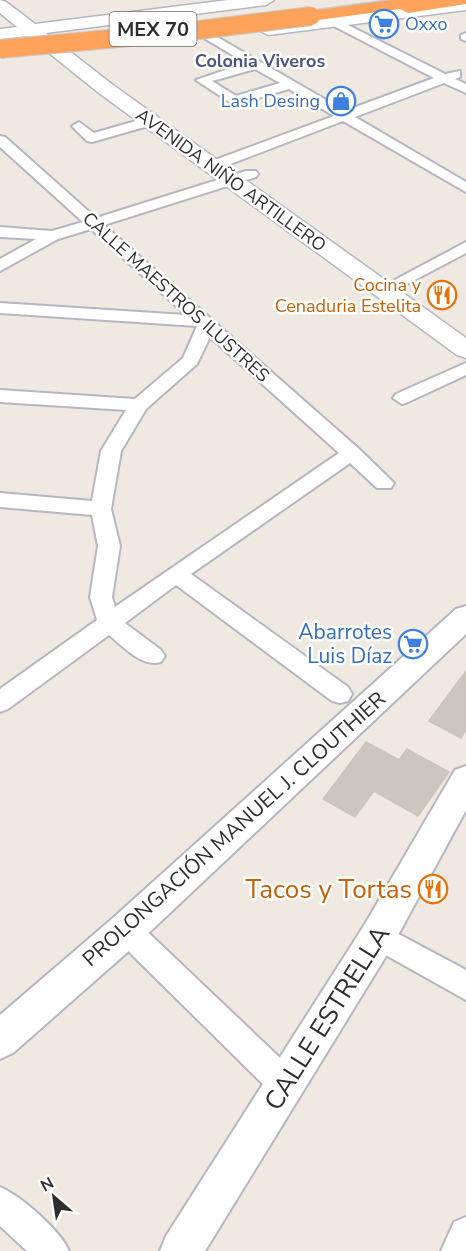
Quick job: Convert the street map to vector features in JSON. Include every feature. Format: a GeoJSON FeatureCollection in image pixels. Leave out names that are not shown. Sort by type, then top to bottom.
{"type":"FeatureCollection","features":[{"type":"Feature","properties":{"kind":"highway","name":"MEX 70"},"geometry":{"type":"LineString","coordinates":[[2,44],[174,33],[378,0]]}},
{"type":"Feature","properties":{"kind":"highway","name":"MEX 70"},"geometry":{"type":"LineString","coordinates":[[308,13],[428,0]]}},
{"type":"Feature","properties":{"kind":"main road","name":"AVENIDA NIÑO ARTILLERO"},"geometry":{"type":"LineString","coordinates":[[9,0],[67,49],[392,285],[466,350]]}},
{"type":"Feature","properties":{"kind":"main road"},"geometry":{"type":"LineString","coordinates":[[2,44],[17,28],[36,25],[100,23],[207,4],[266,0]]}},
{"type":"Feature","properties":{"kind":"main road"},"geometry":{"type":"LineString","coordinates":[[2,44],[67,49],[114,45],[343,21],[465,4]]}},
{"type":"Feature","properties":{"kind":"main road","name":"AVENIDA NIÑO ARTILLERO"},"geometry":{"type":"LineString","coordinates":[[0,5],[36,25]]}},
{"type":"Feature","properties":{"kind":"main road"},"geometry":{"type":"LineString","coordinates":[[100,23],[90,30],[93,37],[102,43],[114,45]]}},
{"type":"Feature","properties":{"kind":"main road","name":"AVENIDA NIÑO ARTILLERO"},"geometry":{"type":"LineString","coordinates":[[67,49],[150,121],[232,170]]}},
{"type":"Feature","properties":{"kind":"main road","name":"AVENIDA NIÑO ARTILLERO"},"geometry":{"type":"LineString","coordinates":[[392,285],[466,326]]}},
{"type":"Feature","properties":{"kind":"street"},"geometry":{"type":"LineString","coordinates":[[343,21],[455,77],[466,89]]}},
{"type":"Feature","properties":{"kind":"street"},"geometry":{"type":"LineString","coordinates":[[208,36],[466,188]]}},
{"type":"Feature","properties":{"kind":"street"},"geometry":{"type":"LineString","coordinates":[[257,64],[202,80],[234,101],[291,84]]}},
{"type":"Feature","properties":{"kind":"street"},"geometry":{"type":"LineString","coordinates":[[0,266],[53,236],[232,170],[344,116],[455,77]]}},
{"type":"Feature","properties":{"kind":"street"},"geometry":{"type":"LineString","coordinates":[[79,126],[92,138],[150,121]]}},
{"type":"Feature","properties":{"kind":"street","name":"CALLE MAESTROS ILUSTRES"},"geometry":{"type":"LineString","coordinates":[[0,140],[384,483]]}},
{"type":"Feature","properties":{"kind":"street"},"geometry":{"type":"LineString","coordinates":[[0,160],[18,156]]}},
{"type":"Feature","properties":{"kind":"street"},"geometry":{"type":"LineString","coordinates":[[0,232],[53,236]]}},
{"type":"Feature","properties":{"kind":"street"},"geometry":{"type":"LineString","coordinates":[[392,285],[466,247]]}},
{"type":"Feature","properties":{"kind":"street"},"geometry":{"type":"LineString","coordinates":[[0,308],[203,323],[191,360],[139,405],[111,451],[101,509],[109,546],[101,597],[109,623],[153,656]]}},
{"type":"Feature","properties":{"kind":"street"},"geometry":{"type":"LineString","coordinates":[[402,398],[466,368]]}},
{"type":"Feature","properties":{"kind":"street"},"geometry":{"type":"LineString","coordinates":[[0,396],[139,405]]}},
{"type":"Feature","properties":{"kind":"street"},"geometry":{"type":"LineString","coordinates":[[0,702],[176,574],[352,453]]}},
{"type":"Feature","properties":{"kind":"street"},"geometry":{"type":"LineString","coordinates":[[0,500],[101,509]]}},
{"type":"Feature","properties":{"kind":"street"},"geometry":{"type":"LineString","coordinates":[[176,574],[340,694]]}},
{"type":"Feature","properties":{"kind":"street","name":"PROLONGACIÓN MANUEL J. CLOUTHIER"},"geometry":{"type":"LineString","coordinates":[[0,1040],[461,629]]}},
{"type":"Feature","properties":{"kind":"street","name":"CALLE ESTRELLA"},"geometry":{"type":"LineString","coordinates":[[181,1251],[378,936],[466,780]]}},
{"type":"Feature","properties":{"kind":"street"},"geometry":{"type":"LineString","coordinates":[[126,930],[286,1085]]}},
{"type":"Feature","properties":{"kind":"street"},"geometry":{"type":"LineString","coordinates":[[378,936],[466,986]]}},
{"type":"Feature","properties":{"kind":"street"},"geometry":{"type":"LineString","coordinates":[[0,1204],[52,1251]]}},
{"type":"Feature","properties":{"kind":"street"},"geometry":{"type":"LineString","coordinates":[[458,1251],[466,1234]]}},
{"type":"Feature","properties":{"kind":"building"},"geometry":{"type":"Polygon","coordinates":[[[466,671],[466,730],[461,738],[429,721],[466,671]]]}},
{"type":"Feature","properties":{"kind":"building"},"geometry":{"type":"Polygon","coordinates":[[[366,742],[399,760],[407,749],[449,772],[418,816],[374,791],[355,817],[323,799],[366,742]]]}},
{"type":"Feature","properties":{"kind":"place","name":"Oxxo"},"geometry":{"type":"Point","coordinates":[384,24]}},
{"type":"Feature","properties":{"kind":"place","name":"Lash Desing"},"geometry":{"type":"Point","coordinates":[341,101]}},
{"type":"Feature","properties":{"kind":"place","name":"Cocina y Cenaduria Estelita"},"geometry":{"type":"Point","coordinates":[442,295]}},
{"type":"Feature","properties":{"kind":"place","name":"Abarrotes Luis Díaz"},"geometry":{"type":"Point","coordinates":[413,644]}},
{"type":"Feature","properties":{"kind":"place","name":"Tacos y Tortas"},"geometry":{"type":"Point","coordinates":[433,889]}},
{"type":"Feature","properties":{"kind":"district","name":"Colonia Viveros"},"geometry":{"type":"Point","coordinates":[260,61]}}]}
